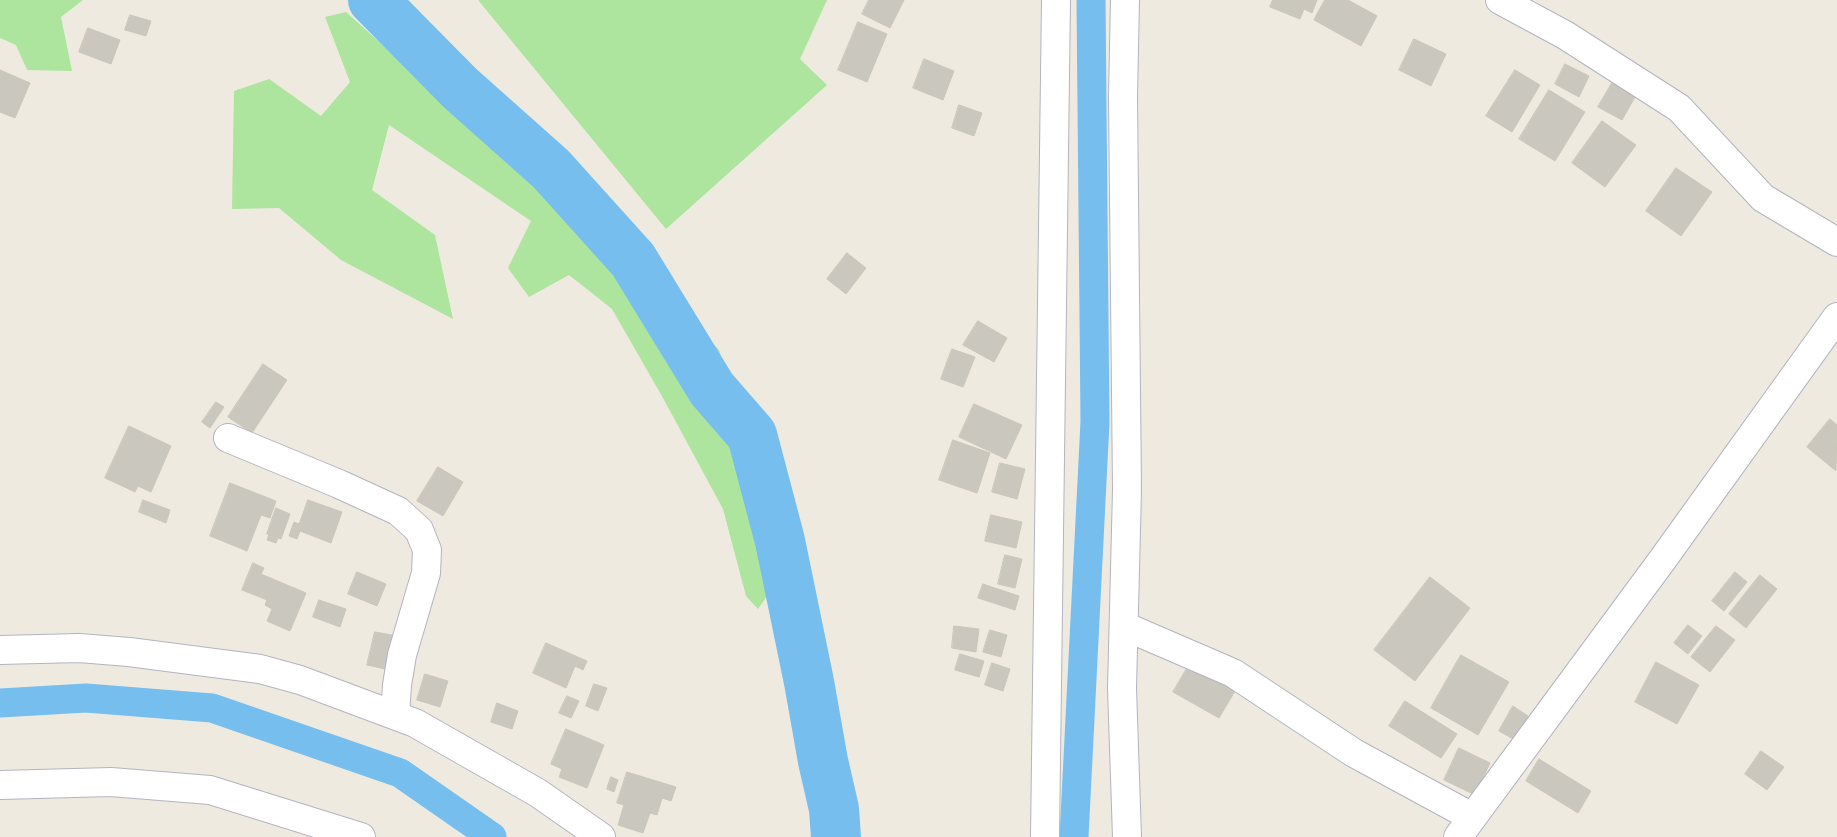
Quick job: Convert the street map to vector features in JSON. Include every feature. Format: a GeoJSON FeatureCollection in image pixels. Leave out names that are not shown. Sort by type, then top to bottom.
{"type":"FeatureCollection","features":[{"type":"Feature","properties":{"kind":"street"},"geometry":{"type":"LineString","coordinates":[[1045,837],[1056,0]]}},
{"type":"Feature","properties":{"kind":"street"},"geometry":{"type":"LineString","coordinates":[[1125,0],[1123,107],[1127,490],[1122,688],[1127,837]]}},
{"type":"Feature","properties":{"kind":"street"},"geometry":{"type":"LineString","coordinates":[[1500,0],[1565,35],[1680,108],[1763,198],[1837,242]]}},
{"type":"Feature","properties":{"kind":"street"},"geometry":{"type":"LineString","coordinates":[[1124,626],[1233,673],[1465,827],[1658,567],[1837,317]]}},
{"type":"Feature","properties":{"kind":"street"},"geometry":{"type":"LineString","coordinates":[[228,438],[339,484],[398,511],[419,530],[427,550],[426,573],[402,655],[395,715]]}},
{"type":"Feature","properties":{"kind":"street"},"geometry":{"type":"LineString","coordinates":[[0,650],[79,648],[129,652],[260,669],[310,683],[416,723],[538,794],[601,837]]}},
{"type":"Feature","properties":{"kind":"street"},"geometry":{"type":"LineString","coordinates":[[0,785],[112,782],[210,790],[361,837]]}},
{"type":"Feature","properties":{"kind":"green space"},"geometry":{"type":"Polygon","coordinates":[[[0,0],[83,0],[61,17],[72,71],[27,70],[16,45],[0,38],[0,0]]]}},
{"type":"Feature","properties":{"kind":"green space"},"geometry":{"type":"Polygon","coordinates":[[[478,0],[827,0],[800,59],[827,85],[666,229],[478,0]]]}},
{"type":"Feature","properties":{"kind":"green space"},"geometry":{"type":"Polygon","coordinates":[[[346,12],[553,198],[651,276],[719,350],[741,418],[778,580],[758,609],[746,596],[723,509],[612,309],[569,275],[529,297],[508,268],[531,221],[389,125],[372,190],[435,235],[453,319],[341,260],[279,208],[232,209],[234,91],[269,79],[321,116],[350,82],[325,17],[346,12]]]}},
{"type":"Feature","properties":{"kind":"building"},"geometry":{"type":"Polygon","coordinates":[[[869,0],[904,0],[890,28],[862,14],[869,0]]]}},
{"type":"Feature","properties":{"kind":"building"},"geometry":{"type":"Polygon","coordinates":[[[1273,0],[1317,0],[1312,13],[1304,9],[1300,19],[1270,7],[1273,0]]]}},
{"type":"Feature","properties":{"kind":"building"},"geometry":{"type":"Polygon","coordinates":[[[1325,0],[1348,0],[1377,16],[1361,46],[1314,20],[1325,0]]]}},
{"type":"Feature","properties":{"kind":"building"},"geometry":{"type":"Polygon","coordinates":[[[130,15],[151,21],[146,36],[125,30],[130,15]]]}},
{"type":"Feature","properties":{"kind":"building"},"geometry":{"type":"Polygon","coordinates":[[[858,22],[887,34],[867,82],[838,70],[858,22]]]}},
{"type":"Feature","properties":{"kind":"building"},"geometry":{"type":"Polygon","coordinates":[[[88,28],[120,40],[111,64],[79,52],[88,28]]]}},
{"type":"Feature","properties":{"kind":"building"},"geometry":{"type":"Polygon","coordinates":[[[1414,39],[1446,54],[1431,86],[1399,70],[1414,39]]]}},
{"type":"Feature","properties":{"kind":"building"},"geometry":{"type":"Polygon","coordinates":[[[924,59],[954,71],[943,100],[913,88],[924,59]]]}},
{"type":"Feature","properties":{"kind":"building"},"geometry":{"type":"Polygon","coordinates":[[[1565,64],[1589,76],[1579,97],[1555,84],[1565,64]]]}},
{"type":"Feature","properties":{"kind":"building"},"geometry":{"type":"Polygon","coordinates":[[[0,70],[30,83],[15,118],[0,112],[0,70]]]}},
{"type":"Feature","properties":{"kind":"building"},"geometry":{"type":"Polygon","coordinates":[[[1515,70],[1540,85],[1512,132],[1486,116],[1515,70]]]}},
{"type":"Feature","properties":{"kind":"building"},"geometry":{"type":"Polygon","coordinates":[[[1612,83],[1635,97],[1622,120],[1598,107],[1612,83]]]}},
{"type":"Feature","properties":{"kind":"building"},"geometry":{"type":"Polygon","coordinates":[[[1549,90],[1585,112],[1555,161],[1519,139],[1549,90]]]}},
{"type":"Feature","properties":{"kind":"building"},"geometry":{"type":"Polygon","coordinates":[[[959,105],[982,113],[974,136],[952,128],[959,105]]]}},
{"type":"Feature","properties":{"kind":"building"},"geometry":{"type":"Polygon","coordinates":[[[1602,121],[1636,145],[1605,187],[1572,163],[1602,121]]]}},
{"type":"Feature","properties":{"kind":"building"},"geometry":{"type":"Polygon","coordinates":[[[1676,168],[1712,192],[1681,236],[1646,211],[1676,168]]]}},
{"type":"Feature","properties":{"kind":"building"},"geometry":{"type":"Polygon","coordinates":[[[847,253],[866,268],[846,294],[827,279],[847,253]]]}},
{"type":"Feature","properties":{"kind":"building"},"geometry":{"type":"Polygon","coordinates":[[[978,321],[1007,338],[994,362],[963,345],[978,321]]]}},
{"type":"Feature","properties":{"kind":"building"},"geometry":{"type":"Polygon","coordinates":[[[952,349],[975,357],[963,387],[941,379],[952,349]]]}},
{"type":"Feature","properties":{"kind":"building"},"geometry":{"type":"Polygon","coordinates":[[[263,364],[287,380],[252,433],[228,417],[263,364]]]}},
{"type":"Feature","properties":{"kind":"building"},"geometry":{"type":"Polygon","coordinates":[[[216,402],[224,407],[210,428],[202,422],[216,402]]]}},
{"type":"Feature","properties":{"kind":"building"},"geometry":{"type":"Polygon","coordinates":[[[974,404],[1022,425],[1006,459],[959,437],[974,404]]]}},
{"type":"Feature","properties":{"kind":"building"},"geometry":{"type":"Polygon","coordinates":[[[1830,419],[1837,425],[1836,471],[1807,447],[1830,419]]]}},
{"type":"Feature","properties":{"kind":"building"},"geometry":{"type":"Polygon","coordinates":[[[129,426],[171,446],[151,492],[138,486],[135,492],[105,478],[129,426]]]}},
{"type":"Feature","properties":{"kind":"building"},"geometry":{"type":"Polygon","coordinates":[[[953,440],[990,453],[977,493],[939,480],[953,440]]]}},
{"type":"Feature","properties":{"kind":"building"},"geometry":{"type":"Polygon","coordinates":[[[1000,463],[1025,469],[1017,499],[992,492],[1000,463]]]}},
{"type":"Feature","properties":{"kind":"building"},"geometry":{"type":"Polygon","coordinates":[[[438,467],[463,482],[443,516],[417,501],[438,467]]]}},
{"type":"Feature","properties":{"kind":"building"},"geometry":{"type":"Polygon","coordinates":[[[230,483],[276,501],[270,518],[261,515],[247,551],[210,536],[230,483]]]}},
{"type":"Feature","properties":{"kind":"building"},"geometry":{"type":"Polygon","coordinates":[[[143,500],[170,510],[166,523],[139,512],[143,500]]]}},
{"type":"Feature","properties":{"kind":"building"},"geometry":{"type":"Polygon","coordinates":[[[308,500],[342,512],[331,543],[300,531],[297,539],[289,536],[294,522],[299,524],[308,500]]]}},
{"type":"Feature","properties":{"kind":"building"},"geometry":{"type":"Polygon","coordinates":[[[276,508],[290,514],[281,539],[278,538],[276,543],[267,540],[269,534],[267,534],[276,508]]]}},
{"type":"Feature","properties":{"kind":"building"},"geometry":{"type":"Polygon","coordinates":[[[991,515],[1022,522],[1016,548],[985,541],[991,515]]]}},
{"type":"Feature","properties":{"kind":"building"},"geometry":{"type":"Polygon","coordinates":[[[1005,555],[1022,559],[1015,588],[998,584],[1005,555]]]}},
{"type":"Feature","properties":{"kind":"building"},"geometry":{"type":"Polygon","coordinates":[[[253,563],[264,568],[261,574],[306,593],[290,631],[267,621],[272,609],[265,605],[267,600],[242,590],[253,563]]]}},
{"type":"Feature","properties":{"kind":"building"},"geometry":{"type":"Polygon","coordinates":[[[357,572],[386,584],[377,606],[348,594],[357,572]]]}},
{"type":"Feature","properties":{"kind":"building"},"geometry":{"type":"Polygon","coordinates":[[[1735,572],[1747,582],[1724,611],[1712,601],[1735,572]]]}},
{"type":"Feature","properties":{"kind":"building"},"geometry":{"type":"Polygon","coordinates":[[[1760,575],[1777,589],[1746,628],[1729,614],[1760,575]]]}},
{"type":"Feature","properties":{"kind":"building"},"geometry":{"type":"Polygon","coordinates":[[[1430,577],[1470,608],[1415,681],[1374,650],[1430,577]]]}},
{"type":"Feature","properties":{"kind":"building"},"geometry":{"type":"Polygon","coordinates":[[[983,584],[1019,596],[1015,610],[978,598],[983,584]]]}},
{"type":"Feature","properties":{"kind":"building"},"geometry":{"type":"Polygon","coordinates":[[[319,600],[346,609],[340,627],[313,617],[319,600]]]}},
{"type":"Feature","properties":{"kind":"building"},"geometry":{"type":"Polygon","coordinates":[[[1688,625],[1702,636],[1688,654],[1674,643],[1688,625]]]}},
{"type":"Feature","properties":{"kind":"building"},"geometry":{"type":"Polygon","coordinates":[[[954,626],[979,629],[976,652],[952,648],[954,626]]]}},
{"type":"Feature","properties":{"kind":"building"},"geometry":{"type":"Polygon","coordinates":[[[1716,626],[1735,640],[1710,672],[1691,657],[1716,626]]]}},
{"type":"Feature","properties":{"kind":"building"},"geometry":{"type":"Polygon","coordinates":[[[990,630],[1007,635],[1001,657],[983,652],[990,630]]]}},
{"type":"Feature","properties":{"kind":"building"},"geometry":{"type":"Polygon","coordinates":[[[375,632],[392,635],[385,669],[367,665],[375,632]]]}},
{"type":"Feature","properties":{"kind":"building"},"geometry":{"type":"Polygon","coordinates":[[[546,643],[587,661],[583,670],[575,666],[566,688],[533,673],[546,643]]]}},
{"type":"Feature","properties":{"kind":"building"},"geometry":{"type":"Polygon","coordinates":[[[960,654],[984,661],[979,677],[955,670],[960,654]]]}},
{"type":"Feature","properties":{"kind":"building"},"geometry":{"type":"Polygon","coordinates":[[[1461,655],[1509,682],[1478,735],[1431,708],[1461,655]]]}},
{"type":"Feature","properties":{"kind":"building"},"geometry":{"type":"Polygon","coordinates":[[[1192,660],[1238,686],[1219,718],[1173,692],[1192,660]]]}},
{"type":"Feature","properties":{"kind":"building"},"geometry":{"type":"Polygon","coordinates":[[[1656,662],[1699,685],[1677,724],[1635,702],[1656,662]]]}},
{"type":"Feature","properties":{"kind":"building"},"geometry":{"type":"Polygon","coordinates":[[[992,663],[1010,669],[1003,691],[985,685],[992,663]]]}},
{"type":"Feature","properties":{"kind":"building"},"geometry":{"type":"Polygon","coordinates":[[[425,674],[448,681],[440,707],[417,700],[425,674]]]}},
{"type":"Feature","properties":{"kind":"building"},"geometry":{"type":"Polygon","coordinates":[[[594,684],[607,688],[598,711],[586,706],[594,684]]]}},
{"type":"Feature","properties":{"kind":"building"},"geometry":{"type":"Polygon","coordinates":[[[567,696],[579,701],[571,718],[559,713],[567,696]]]}},
{"type":"Feature","properties":{"kind":"building"},"geometry":{"type":"Polygon","coordinates":[[[1405,701],[1457,734],[1441,758],[1389,726],[1405,701]]]}},
{"type":"Feature","properties":{"kind":"building"},"geometry":{"type":"Polygon","coordinates":[[[497,703],[518,711],[512,729],[491,722],[497,703]]]}},
{"type":"Feature","properties":{"kind":"building"},"geometry":{"type":"Polygon","coordinates":[[[1513,706],[1528,716],[1515,740],[1499,731],[1513,706]]]}},
{"type":"Feature","properties":{"kind":"building"},"geometry":{"type":"Polygon","coordinates":[[[566,729],[604,745],[587,788],[559,777],[562,769],[551,764],[566,729]]]}},
{"type":"Feature","properties":{"kind":"building"},"geometry":{"type":"Polygon","coordinates":[[[1459,748],[1490,763],[1475,795],[1444,780],[1459,748]]]}},
{"type":"Feature","properties":{"kind":"building"},"geometry":{"type":"Polygon","coordinates":[[[1761,751],[1784,767],[1767,790],[1745,774],[1761,751]]]}},
{"type":"Feature","properties":{"kind":"building"},"geometry":{"type":"Polygon","coordinates":[[[1539,759],[1591,791],[1578,813],[1526,781],[1539,759]]]}},
{"type":"Feature","properties":{"kind":"building"},"geometry":{"type":"Polygon","coordinates":[[[627,772],[676,787],[671,801],[662,798],[657,815],[650,813],[643,833],[618,825],[624,805],[617,803],[627,772]]]}},
{"type":"Feature","properties":{"kind":"building"},"geometry":{"type":"Polygon","coordinates":[[[611,777],[618,780],[614,792],[607,789],[611,777]]]}},
{"type":"Feature","properties":{"kind":"waterway"},"geometry":{"type":"LineString","coordinates":[[373,0],[460,88],[551,169],[633,260],[712,389],[752,435],[780,541],[834,809],[836,837]]}},
{"type":"Feature","properties":{"kind":"waterway"},"geometry":{"type":"LineString","coordinates":[[1074,837],[1095,422],[1091,0]]}},
{"type":"Feature","properties":{"kind":"waterway"},"geometry":{"type":"LineString","coordinates":[[0,703],[86,698],[212,708],[400,773],[492,837]]}}]}
